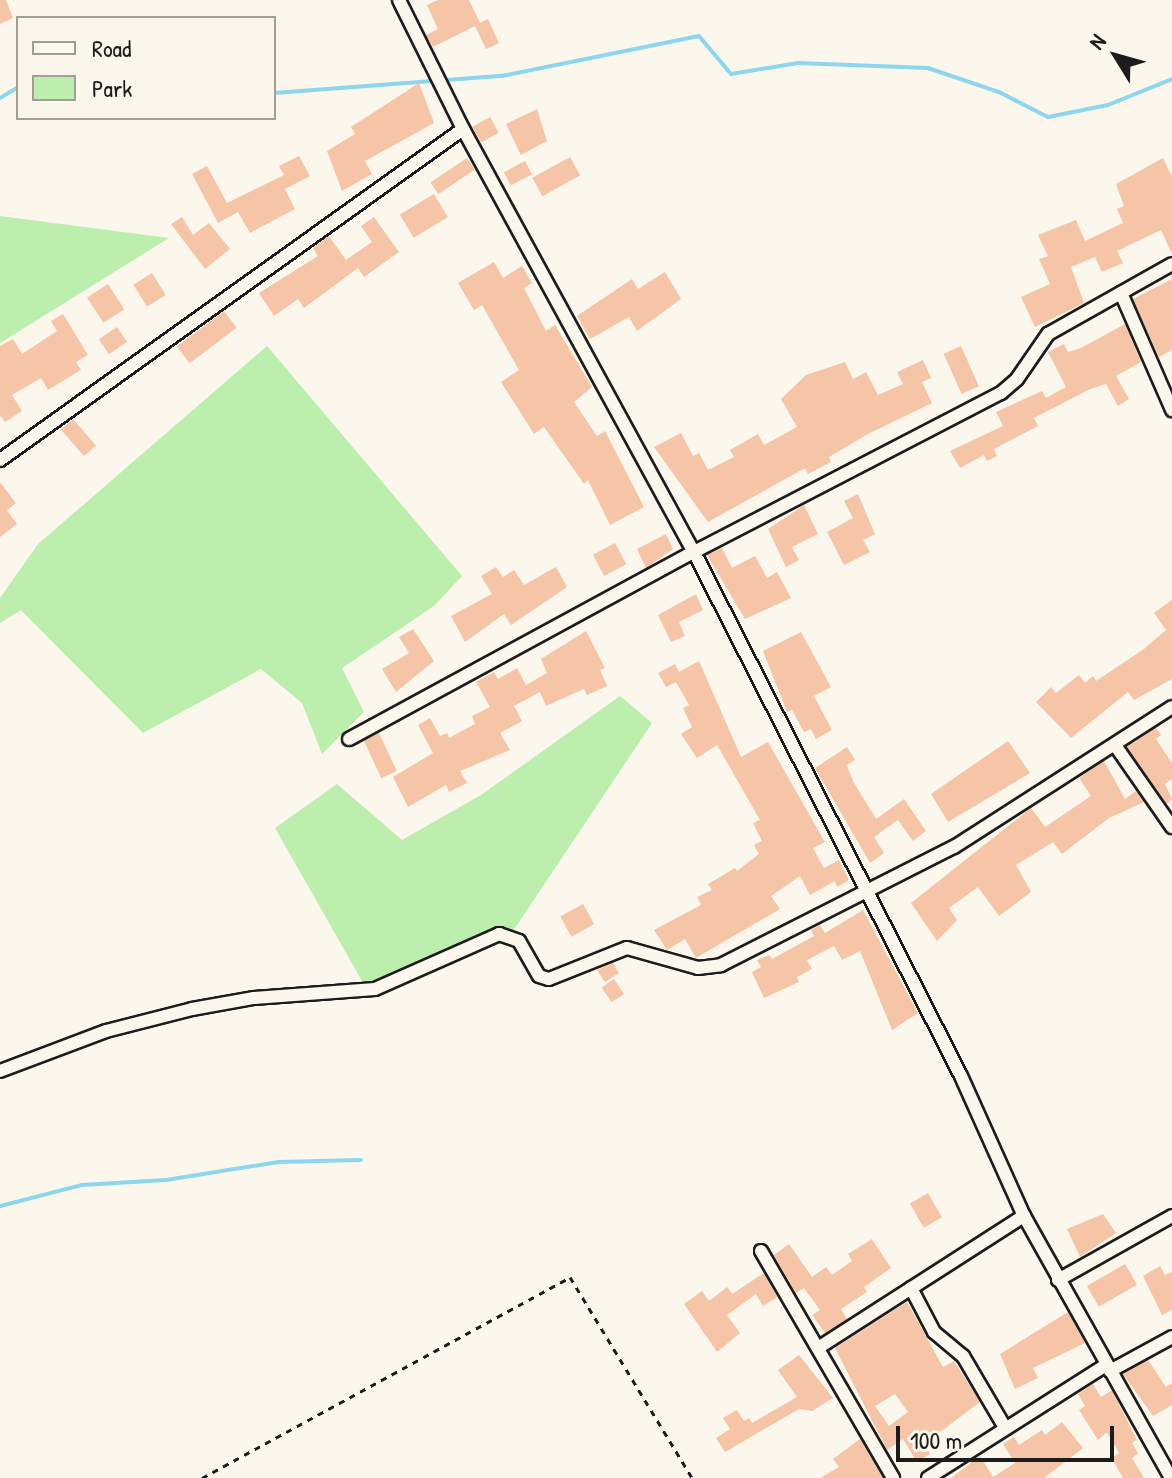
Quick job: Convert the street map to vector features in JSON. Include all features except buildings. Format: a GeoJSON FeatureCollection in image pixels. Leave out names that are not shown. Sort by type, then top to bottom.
{"type":"FeatureCollection","features":[{"type":"Feature","properties":{"kind":"street"},"geometry":{"type":"LineString","coordinates":[[399,0],[463,129],[694,552],[865,894],[961,1076],[1024,1216],[1171,1478]]}},
{"type":"Feature","properties":{"kind":"street"},"geometry":{"type":"LineString","coordinates":[[0,460],[463,129]]}},
{"type":"Feature","properties":{"kind":"street"},"geometry":{"type":"LineString","coordinates":[[349,739],[694,552],[1001,393],[1017,379],[1048,334],[1172,264]]}},
{"type":"Feature","properties":{"kind":"street"},"geometry":{"type":"LineString","coordinates":[[1121,293],[1172,410]]}},
{"type":"Feature","properties":{"kind":"street"},"geometry":{"type":"LineString","coordinates":[[0,1071],[106,1031],[206,1006],[375,989],[499,934],[519,941],[539,976],[549,979],[627,948],[710,967],[865,894],[954,847],[1172,707]]}},
{"type":"Feature","properties":{"kind":"street"},"geometry":{"type":"LineString","coordinates":[[1115,745],[1172,827]]}},
{"type":"Feature","properties":{"kind":"street"},"geometry":{"type":"LineString","coordinates":[[818,1348],[1024,1216]]}},
{"type":"Feature","properties":{"kind":"street"},"geometry":{"type":"LineString","coordinates":[[1058,1280],[1172,1216]]}},
{"type":"Feature","properties":{"kind":"street"},"geometry":{"type":"LineString","coordinates":[[761,1251],[893,1478]]}},
{"type":"Feature","properties":{"kind":"street"},"geometry":{"type":"LineString","coordinates":[[911,1288],[934,1332],[963,1356],[1004,1426]]}},
{"type":"Feature","properties":{"kind":"street"},"geometry":{"type":"LineString","coordinates":[[928,1478],[1004,1426],[1108,1368],[1172,1337]]}},
{"type":"Feature","properties":{"kind":"path"},"geometry":{"type":"LineString","coordinates":[[202,1478],[570,1277],[692,1478]]}},
{"type":"Feature","properties":{"kind":"green space"},"geometry":{"type":"Polygon","coordinates":[[[0,216],[169,238],[0,343],[0,216]]]}},
{"type":"Feature","properties":{"kind":"green space"},"geometry":{"type":"Polygon","coordinates":[[[267,346],[462,576],[434,606],[342,668],[364,712],[322,754],[302,703],[261,669],[143,733],[21,610],[0,623],[0,598],[38,544],[267,346]]]}},
{"type":"Feature","properties":{"kind":"green space"},"geometry":{"type":"Polygon","coordinates":[[[620,696],[652,723],[509,937],[366,988],[275,828],[337,784],[402,840],[481,795],[620,696]]]}},
{"type":"Feature","properties":{"kind":"waterway"},"geometry":{"type":"LineString","coordinates":[[276,93],[502,76],[699,36],[731,74],[798,63],[928,68],[999,92],[1048,117],[1108,105],[1172,79]]}},
{"type":"Feature","properties":{"kind":"waterway"},"geometry":{"type":"LineString","coordinates":[[0,98],[16,88]]}},
{"type":"Feature","properties":{"kind":"waterway"},"geometry":{"type":"LineString","coordinates":[[0,1206],[82,1185],[166,1180],[279,1162],[361,1160]]}}]}
